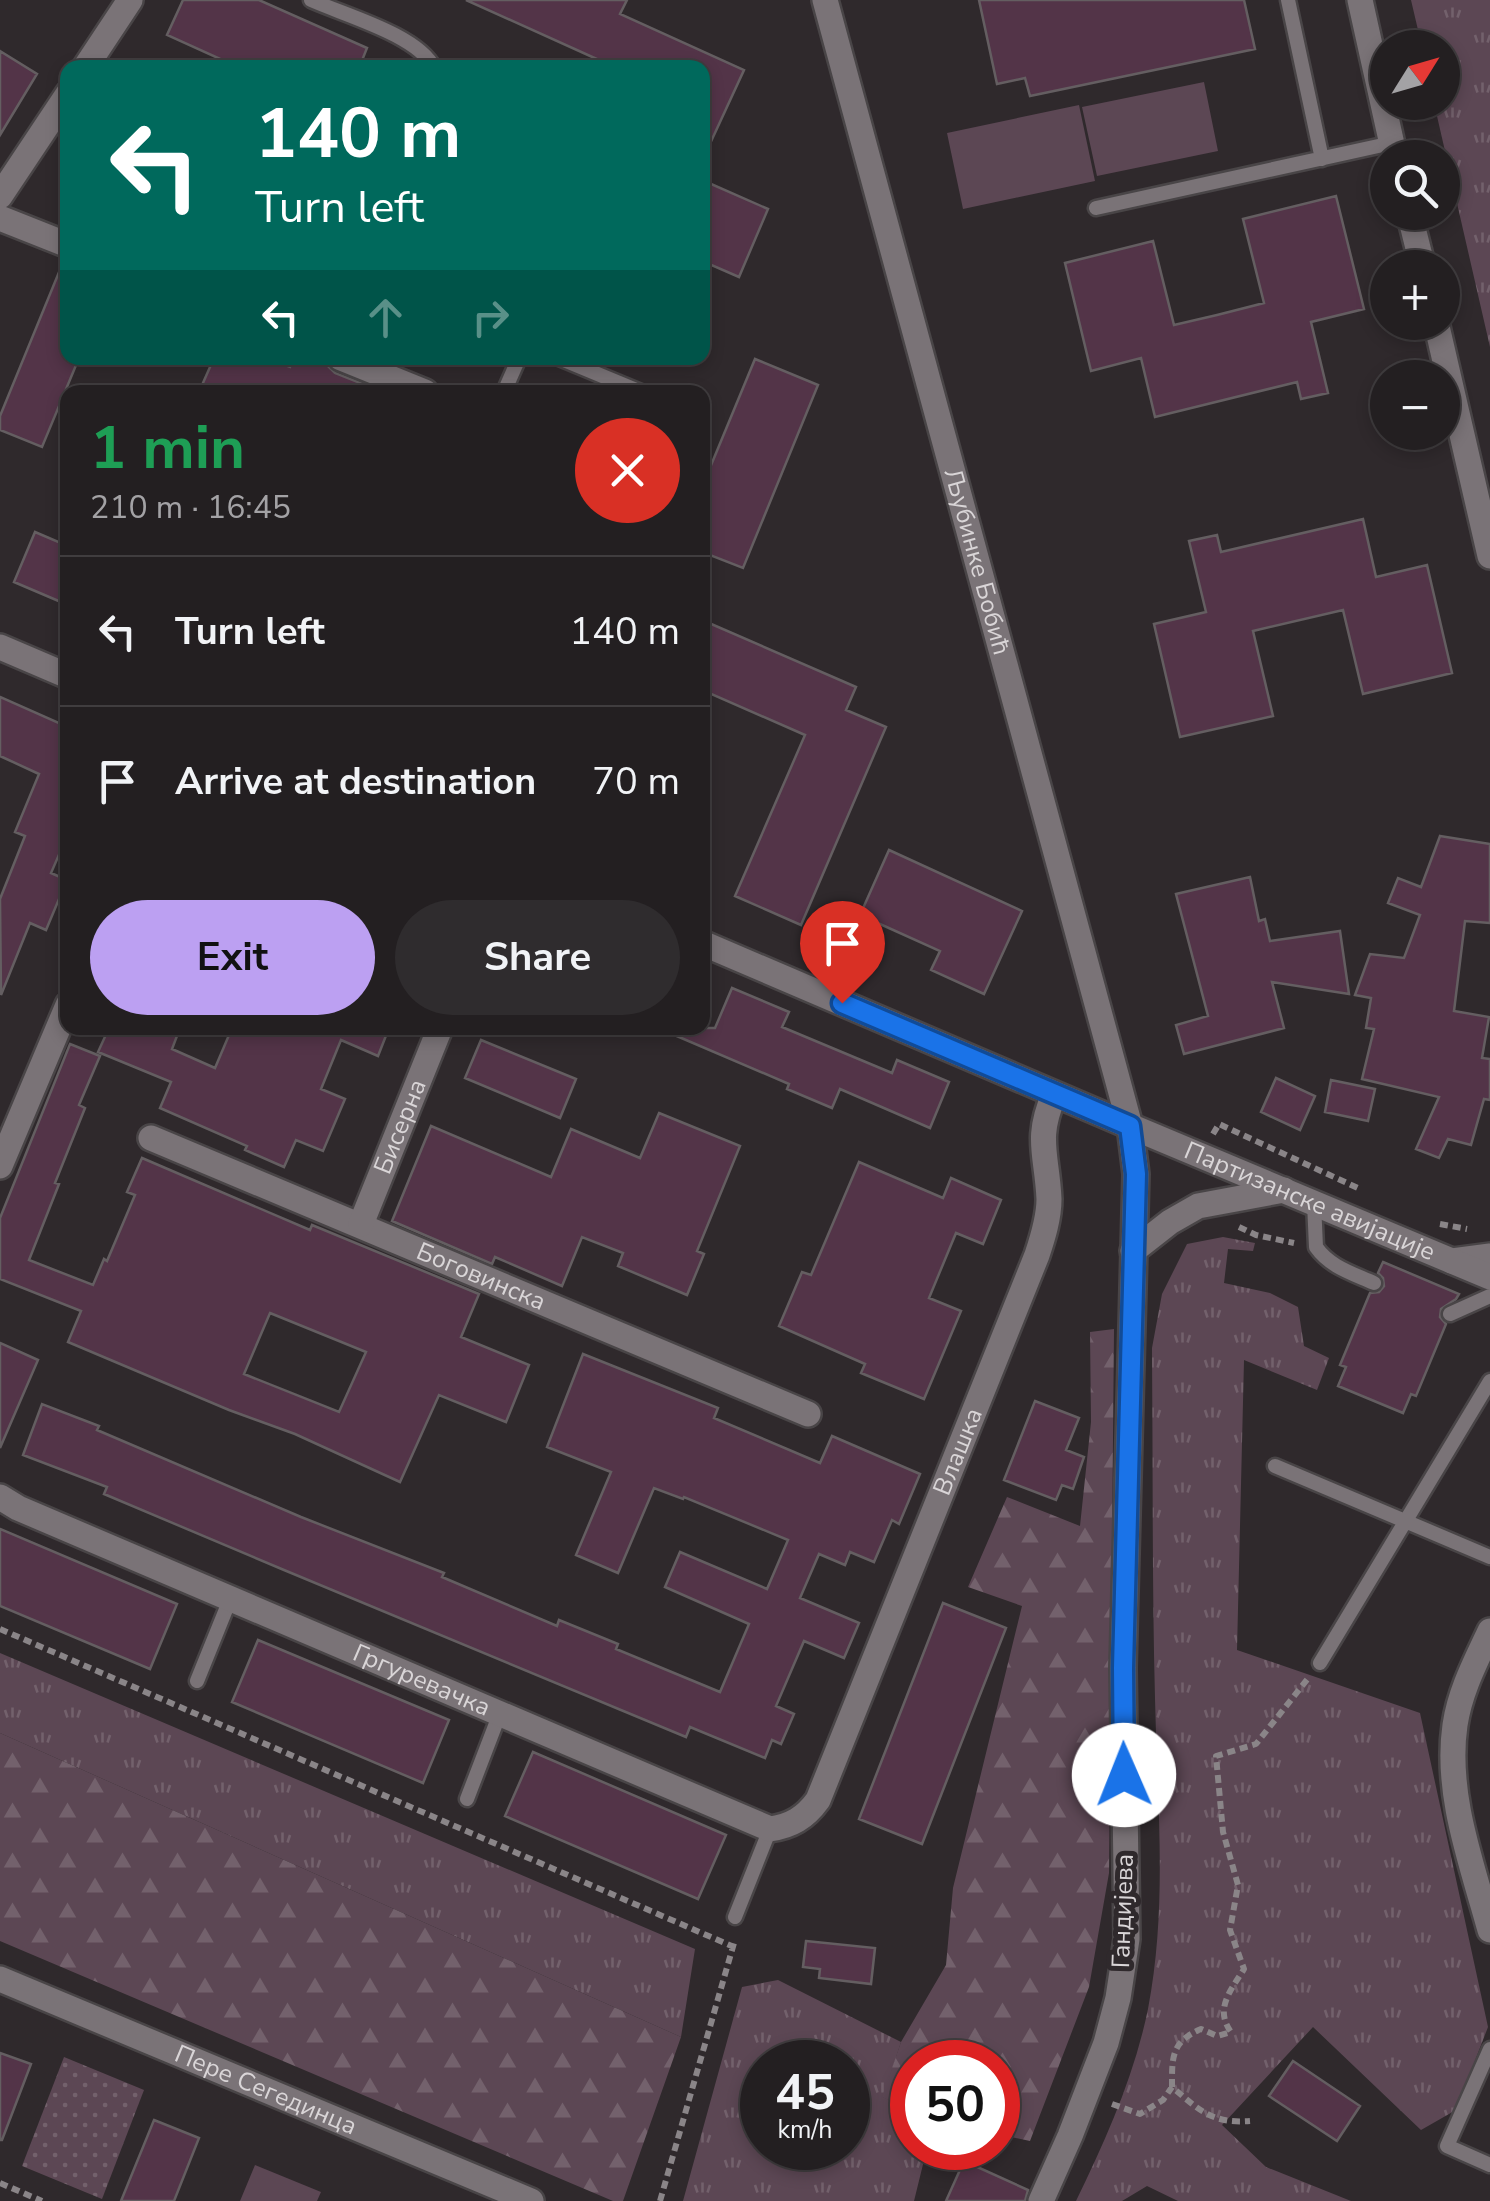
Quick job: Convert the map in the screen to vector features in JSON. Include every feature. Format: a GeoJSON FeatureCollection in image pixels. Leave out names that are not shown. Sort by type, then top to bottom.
{"type":"FeatureCollection","features":[{"type":"Feature","properties":{"kind":"street"},"geometry":{"type":"LineString","coordinates":[[90,60],[130,0]]}},
{"type":"Feature","properties":{"kind":"street","name":"Љубинке Бобић"},"geometry":{"type":"LineString","coordinates":[[825,0],[1130,1126]]}},
{"type":"Feature","properties":{"kind":"street"},"geometry":{"type":"LineString","coordinates":[[1360,0],[1392,140]]}},
{"type":"Feature","properties":{"kind":"street"},"geometry":{"type":"LineString","coordinates":[[0,196],[60,106]]}},
{"type":"Feature","properties":{"kind":"street"},"geometry":{"type":"LineString","coordinates":[[0,218],[60,242]]}},
{"type":"Feature","properties":{"kind":"street"},"geometry":{"type":"LineString","coordinates":[[1440,340],[1490,556]]}},
{"type":"Feature","properties":{"kind":"street"},"geometry":{"type":"LineString","coordinates":[[358,365],[408,385]]}},
{"type":"Feature","properties":{"kind":"street"},"geometry":{"type":"LineString","coordinates":[[0,648],[60,673]]}},
{"type":"Feature","properties":{"kind":"street","name":"Партизанске авијације"},"geometry":{"type":"LineString","coordinates":[[710,946],[1490,1276]]}},
{"type":"Feature","properties":{"kind":"street"},"geometry":{"type":"LineString","coordinates":[[0,1166],[60,1024]]}},
{"type":"Feature","properties":{"kind":"street","name":"Бисерна"},"geometry":{"type":"LineString","coordinates":[[361,1224],[437,1035]]}},
{"type":"Feature","properties":{"kind":"street","name":"Влашка"},"geometry":{"type":"LineString","coordinates":[[770,1829],[797,1821],[818,1800],[1044,1235],[1049,1201],[1042,1122],[1054,1094]]}},
{"type":"Feature","properties":{"kind":"street","name":"Гандијева"},"geometry":{"type":"LineString","coordinates":[[1041,2201],[1106,2044],[1127,1939],[1123,1668],[1136,1174],[1130,1126]]}},
{"type":"Feature","properties":{"kind":"street","name":"Боговинска"},"geometry":{"type":"LineString","coordinates":[[151,1138],[808,1414]]}},
{"type":"Feature","properties":{"kind":"street"},"geometry":{"type":"LineString","coordinates":[[1134,1250],[1198,1206],[1284,1190]]}},
{"type":"Feature","properties":{"kind":"street"},"geometry":{"type":"LineString","coordinates":[[1452,1260],[1490,1256]]}},
{"type":"Feature","properties":{"kind":"street","name":"Гргуревачка"},"geometry":{"type":"LineString","coordinates":[[9,1503],[770,1829]]}},
{"type":"Feature","properties":{"kind":"street"},"geometry":{"type":"LineString","coordinates":[[1490,1630],[1465,1686],[1453,1749],[1460,1815],[1490,1930]]}},
{"type":"Feature","properties":{"kind":"street","name":"Пере Сегединца"},"geometry":{"type":"LineString","coordinates":[[0,1979],[530,2201]]}},
{"type":"Feature","properties":{"kind":"lane"},"geometry":{"type":"LineString","coordinates":[[311,0],[404,40],[422,50],[429,60]]}},
{"type":"Feature","properties":{"kind":"lane"},"geometry":{"type":"LineString","coordinates":[[1288,0],[1322,159]]}},
{"type":"Feature","properties":{"kind":"lane"},"geometry":{"type":"LineString","coordinates":[[1096,208],[1322,159],[1370,153]]}},
{"type":"Feature","properties":{"kind":"lane"},"geometry":{"type":"LineString","coordinates":[[576,365],[624,385]]}},
{"type":"Feature","properties":{"kind":"lane"},"geometry":{"type":"LineString","coordinates":[[1314,1203],[1316,1247],[1332,1264],[1374,1283]]}},
{"type":"Feature","properties":{"kind":"lane"},"geometry":{"type":"LineString","coordinates":[[1450,1314],[1490,1296]]}},
{"type":"Feature","properties":{"kind":"lane"},"geometry":{"type":"LineString","coordinates":[[1320,1663],[1490,1381]]}},
{"type":"Feature","properties":{"kind":"lane"},"geometry":{"type":"LineString","coordinates":[[1275,1466],[1490,1557]]}},
{"type":"Feature","properties":{"kind":"lane"},"geometry":{"type":"LineString","coordinates":[[198,1681],[231,1597]]}},
{"type":"Feature","properties":{"kind":"lane"},"geometry":{"type":"LineString","coordinates":[[467,1799],[500,1714]]}},
{"type":"Feature","properties":{"kind":"lane"},"geometry":{"type":"LineString","coordinates":[[735,1917],[770,1829]]}},
{"type":"Feature","properties":{"kind":"lane"},"geometry":{"type":"LineString","coordinates":[[1490,2049],[1447,2146],[1490,2165]]}},
{"type":"Feature","properties":{"kind":"path"},"geometry":{"type":"LineString","coordinates":[[1224,1224],[1256,1236],[1316,1247]]}},
{"type":"Feature","properties":{"kind":"path"},"geometry":{"type":"LineString","coordinates":[[0,1630],[734,1947]]}},
{"type":"Feature","properties":{"kind":"path"},"geometry":{"type":"LineString","coordinates":[[1110,2089],[1106,2102],[1140,2114],[1163,2100],[1172,2087],[1172,2055],[1185,2036],[1201,2029],[1217,2036],[1230,2032],[1224,2022],[1224,2000],[1244,1969],[1230,1930],[1238,1885],[1223,1832],[1216,1756],[1256,1744],[1320,1663]]}},
{"type":"Feature","properties":{"kind":"path"},"geometry":{"type":"LineString","coordinates":[[660,2201],[734,1947],[735,1917]]}},
{"type":"Feature","properties":{"kind":"path"},"geometry":{"type":"LineString","coordinates":[[1172,2087],[1213,2118],[1226,2123],[1250,2121]]}},
{"type":"Feature","properties":{"kind":"path"},"geometry":{"type":"LineString","coordinates":[[0,2184],[42,2201]]}},
{"type":"Feature","properties":{"kind":"green space"},"geometry":{"type":"Polygon","coordinates":[[[1411,0],[1490,0],[1490,347],[1460,216],[1460,140],[1442,140],[1438,120],[1460,120],[1460,30],[1418,30],[1411,0]]]}},
{"type":"Feature","properties":{"kind":"green space"},"geometry":{"type":"Polygon","coordinates":[[[1204,82],[1218,151],[1097,176],[1082,107],[1204,82]]]}},
{"type":"Feature","properties":{"kind":"green space"},"geometry":{"type":"Polygon","coordinates":[[[1079,105],[1095,181],[963,209],[947,133],[1079,105]]]}},
{"type":"Feature","properties":{"kind":"green space"},"geometry":{"type":"Polygon","coordinates":[[[1223,1237],[1255,1243],[1253,1251],[1228,1249],[1224,1283],[1270,1293],[1298,1307],[1304,1346],[1329,1358],[1317,1390],[1244,1360],[1237,1650],[1420,1713],[1488,2027],[1456,2110],[1421,2130],[1313,2027],[1222,2125],[1266,2167],[1351,2201],[1178,2201],[1147,2186],[1122,2201],[1076,2201],[1135,2059],[1148,2009],[1158,1932],[1152,1348],[1162,1294],[1187,1244],[1223,1237]]]}},
{"type":"Feature","properties":{"kind":"green space"},"geometry":{"type":"Polygon","coordinates":[[[1114,1329],[1109,1873],[1089,1987],[1030,2141],[1020,2139],[1020,2040],[902,2040],[946,1965],[953,1888],[1022,1606],[968,1587],[1007,1497],[1080,1526],[1091,1422],[1090,1332],[1114,1329]]]}},
{"type":"Feature","properties":{"kind":"green space"},"geometry":{"type":"Polygon","coordinates":[[[0,1653],[695,1949],[681,2037],[0,1733],[0,1653]]]}},
{"type":"Feature","properties":{"kind":"green space"},"geometry":{"type":"Polygon","coordinates":[[[0,1733],[681,2037],[623,2201],[613,2201],[0,1941],[0,1733]]]}},
{"type":"Feature","properties":{"kind":"green space"},"geometry":{"type":"Polygon","coordinates":[[[778,1980],[897,2040],[890,2040],[890,2076],[883,2097],[890,2100],[890,2170],[922,2170],[914,2201],[683,2201],[742,1987],[778,1980]]]}},
{"type":"Feature","properties":{"kind":"green space"},"geometry":{"type":"Polygon","coordinates":[[[64,2057],[144,2090],[102,2199],[22,2166],[64,2057]]]}},
{"type":"Feature","properties":{"kind":"green space"},"geometry":{"type":"Polygon","coordinates":[[[890,2074],[890,2101],[882,2097],[890,2074]]]}},
{"type":"Feature","properties":{"kind":"green space"},"geometry":{"type":"Polygon","coordinates":[[[255,2165],[321,2192],[317,2201],[240,2201],[255,2165]]]}},
{"type":"Feature","properties":{"kind":"building"},"geometry":{"type":"Polygon","coordinates":[[[183,0],[259,0],[367,48],[362,60],[222,60],[167,35],[183,0]]]}},
{"type":"Feature","properties":{"kind":"building"},"geometry":{"type":"Polygon","coordinates":[[[466,0],[627,0],[620,14],[744,70],[710,144],[710,60],[599,60],[466,0]]]}},
{"type":"Feature","properties":{"kind":"building"},"geometry":{"type":"Polygon","coordinates":[[[979,0],[1244,0],[1255,49],[1030,96],[1025,78],[997,84],[979,0]]]}},
{"type":"Feature","properties":{"kind":"building"},"geometry":{"type":"Polygon","coordinates":[[[0,51],[37,74],[0,135],[0,51]]]}},
{"type":"Feature","properties":{"kind":"building"},"geometry":{"type":"Polygon","coordinates":[[[710,184],[768,209],[739,277],[710,264],[710,184]]]}},
{"type":"Feature","properties":{"kind":"building"},"geometry":{"type":"Polygon","coordinates":[[[1336,196],[1364,309],[1311,322],[1328,393],[1301,399],[1297,382],[1155,417],[1141,358],[1091,371],[1065,263],[1153,241],[1174,325],[1217,315],[1264,303],[1243,219],[1336,196]]]}},
{"type":"Feature","properties":{"kind":"building"},"geometry":{"type":"Polygon","coordinates":[[[60,270],[60,365],[76,365],[68,385],[60,385],[60,404],[42,447],[0,430],[0,416],[60,270]]]}},
{"type":"Feature","properties":{"kind":"building"},"geometry":{"type":"Polygon","coordinates":[[[755,359],[818,385],[743,568],[710,555],[710,468],[755,359]]]}},
{"type":"Feature","properties":{"kind":"building"},"geometry":{"type":"Polygon","coordinates":[[[211,365],[327,365],[335,373],[365,385],[202,385],[211,365]]]}},
{"type":"Feature","properties":{"kind":"building"},"geometry":{"type":"Polygon","coordinates":[[[1363,519],[1376,577],[1427,565],[1452,673],[1363,694],[1343,610],[1253,631],[1273,716],[1180,737],[1154,624],[1206,612],[1189,541],[1217,535],[1221,552],[1363,519]]]}},
{"type":"Feature","properties":{"kind":"building"},"geometry":{"type":"Polygon","coordinates":[[[35,532],[60,543],[60,602],[14,582],[35,532]]]}},
{"type":"Feature","properties":{"kind":"building"},"geometry":{"type":"Polygon","coordinates":[[[710,623],[856,687],[846,710],[886,727],[801,925],[735,896],[805,735],[710,693],[710,623]]]}},
{"type":"Feature","properties":{"kind":"building"},"geometry":{"type":"Polygon","coordinates":[[[0,697],[60,723],[60,852],[51,873],[60,877],[60,897],[46,930],[30,923],[1,995],[0,899],[25,836],[15,832],[39,774],[0,756],[0,697]]]}},
{"type":"Feature","properties":{"kind":"building"},"geometry":{"type":"Polygon","coordinates":[[[1440,836],[1490,844],[1490,923],[1465,921],[1454,1011],[1489,1017],[1482,1058],[1490,1059],[1490,1100],[1484,1099],[1471,1145],[1448,1139],[1439,1158],[1416,1149],[1439,1097],[1362,1079],[1374,1029],[1366,1028],[1371,998],[1355,995],[1370,954],[1404,958],[1420,915],[1388,903],[1398,878],[1421,887],[1440,836]]]}},
{"type":"Feature","properties":{"kind":"building"},"geometry":{"type":"Polygon","coordinates":[[[889,850],[1022,911],[984,994],[931,970],[940,951],[860,915],[889,850]]]}},
{"type":"Feature","properties":{"kind":"building"},"geometry":{"type":"Polygon","coordinates":[[[1250,877],[1259,921],[1265,919],[1270,941],[1340,931],[1349,994],[1272,982],[1284,1028],[1184,1054],[1176,1025],[1208,1016],[1176,894],[1250,877]]]}},
{"type":"Feature","properties":{"kind":"building"},"geometry":{"type":"Polygon","coordinates":[[[732,988],[789,1012],[782,1027],[892,1073],[897,1060],[949,1082],[930,1128],[840,1089],[832,1108],[787,1089],[789,1084],[674,1035],[710,1035],[710,1028],[715,1028],[732,988]]]}},
{"type":"Feature","properties":{"kind":"building"},"geometry":{"type":"Polygon","coordinates":[[[106,1035],[177,1035],[172,1049],[215,1068],[229,1035],[386,1035],[378,1056],[341,1040],[321,1089],[345,1099],[323,1151],[296,1140],[284,1167],[245,1150],[247,1146],[160,1108],[171,1082],[98,1052],[106,1035]]]}},
{"type":"Feature","properties":{"kind":"building"},"geometry":{"type":"Polygon","coordinates":[[[481,1040],[576,1079],[560,1118],[465,1078],[481,1040]]]}},
{"type":"Feature","properties":{"kind":"building"},"geometry":{"type":"Polygon","coordinates":[[[70,1044],[100,1056],[79,1105],[85,1108],[29,1260],[93,1285],[135,1195],[127,1192],[142,1158],[310,1230],[312,1225],[479,1294],[461,1337],[529,1365],[506,1422],[439,1395],[400,1482],[295,1434],[68,1342],[81,1311],[0,1279],[0,1218],[70,1044]],[[270,1313],[244,1374],[339,1412],[366,1352],[270,1313]]]}},
{"type":"Feature","properties":{"kind":"building"},"geometry":{"type":"Polygon","coordinates":[[[1276,1078],[1315,1096],[1300,1130],[1261,1112],[1276,1078]]]}},
{"type":"Feature","properties":{"kind":"building"},"geometry":{"type":"Polygon","coordinates":[[[1331,1080],[1375,1089],[1368,1121],[1325,1112],[1331,1080]]]}},
{"type":"Feature","properties":{"kind":"building"},"geometry":{"type":"Polygon","coordinates":[[[659,1113],[740,1146],[697,1251],[704,1254],[687,1295],[618,1266],[623,1253],[582,1237],[562,1286],[495,1257],[492,1264],[392,1221],[431,1126],[551,1177],[571,1129],[640,1158],[659,1113]]]}},
{"type":"Feature","properties":{"kind":"building"},"geometry":{"type":"Polygon","coordinates":[[[859,1162],[943,1198],[951,1178],[1001,1200],[983,1244],[956,1233],[929,1298],[961,1311],[924,1399],[861,1373],[865,1364],[779,1326],[802,1272],[811,1275],[859,1162]]]}},
{"type":"Feature","properties":{"kind":"building"},"geometry":{"type":"Polygon","coordinates":[[[1383,1262],[1459,1294],[1441,1309],[1440,1317],[1446,1324],[1416,1396],[1411,1394],[1403,1413],[1338,1386],[1346,1367],[1340,1365],[1370,1293],[1379,1292],[1384,1286],[1378,1273],[1383,1262]]]}},
{"type":"Feature","properties":{"kind":"building"},"geometry":{"type":"Polygon","coordinates":[[[0,1343],[38,1360],[0,1448],[0,1343]]]}},
{"type":"Feature","properties":{"kind":"building"},"geometry":{"type":"Polygon","coordinates":[[[583,1354],[718,1408],[714,1418],[820,1463],[832,1436],[920,1474],[899,1524],[892,1520],[874,1562],[850,1552],[845,1565],[819,1554],[800,1598],[859,1623],[844,1658],[804,1641],[776,1706],[794,1714],[781,1744],[772,1740],[765,1758],[690,1727],[686,1737],[104,1494],[107,1487],[23,1455],[42,1404],[301,1517],[444,1573],[442,1577],[557,1626],[559,1620],[618,1644],[616,1649],[720,1692],[749,1624],[665,1587],[680,1552],[767,1589],[788,1540],[654,1488],[618,1573],[576,1555],[611,1472],[547,1447],[583,1354]]]}},
{"type":"Feature","properties":{"kind":"building"},"geometry":{"type":"Polygon","coordinates":[[[1035,1401],[1079,1418],[1066,1450],[1084,1457],[1073,1489],[1062,1485],[1056,1500],[1004,1480],[1035,1401]]]}},
{"type":"Feature","properties":{"kind":"building"},"geometry":{"type":"Polygon","coordinates":[[[0,1529],[177,1604],[150,1669],[0,1606],[0,1529]]]}},
{"type":"Feature","properties":{"kind":"building"},"geometry":{"type":"Polygon","coordinates":[[[943,1603],[1006,1628],[922,1844],[859,1819],[943,1603]]]}},
{"type":"Feature","properties":{"kind":"building"},"geometry":{"type":"Polygon","coordinates":[[[258,1640],[449,1720],[423,1783],[232,1702],[258,1640]]]}},
{"type":"Feature","properties":{"kind":"building"},"geometry":{"type":"Polygon","coordinates":[[[533,1752],[726,1835],[698,1899],[505,1816],[533,1752]]]}},
{"type":"Feature","properties":{"kind":"building"},"geometry":{"type":"Polygon","coordinates":[[[806,1941],[875,1948],[871,1984],[819,1978],[820,1969],[803,1967],[806,1941]]]}},
{"type":"Feature","properties":{"kind":"building"},"geometry":{"type":"Polygon","coordinates":[[[0,2053],[31,2064],[2,2140],[0,2140],[0,2053]]]}},
{"type":"Feature","properties":{"kind":"building"},"geometry":{"type":"Polygon","coordinates":[[[1293,2061],[1360,2106],[1337,2141],[1269,2096],[1293,2061]]]}},
{"type":"Feature","properties":{"kind":"building"},"geometry":{"type":"Polygon","coordinates":[[[154,2120],[199,2138],[174,2201],[121,2201],[154,2120]]]}},
{"type":"Feature","properties":{"kind":"building"},"geometry":{"type":"Polygon","coordinates":[[[960,2170],[984,2170],[1028,2190],[1025,2201],[946,2201],[960,2170]]]}},
{"type":"Feature","properties":{"kind":"route"},"geometry":{"type":"LineString","coordinates":[[842,1003],[1130,1126],[1136,1174],[1123,1668],[1124,1775]]}}]}
